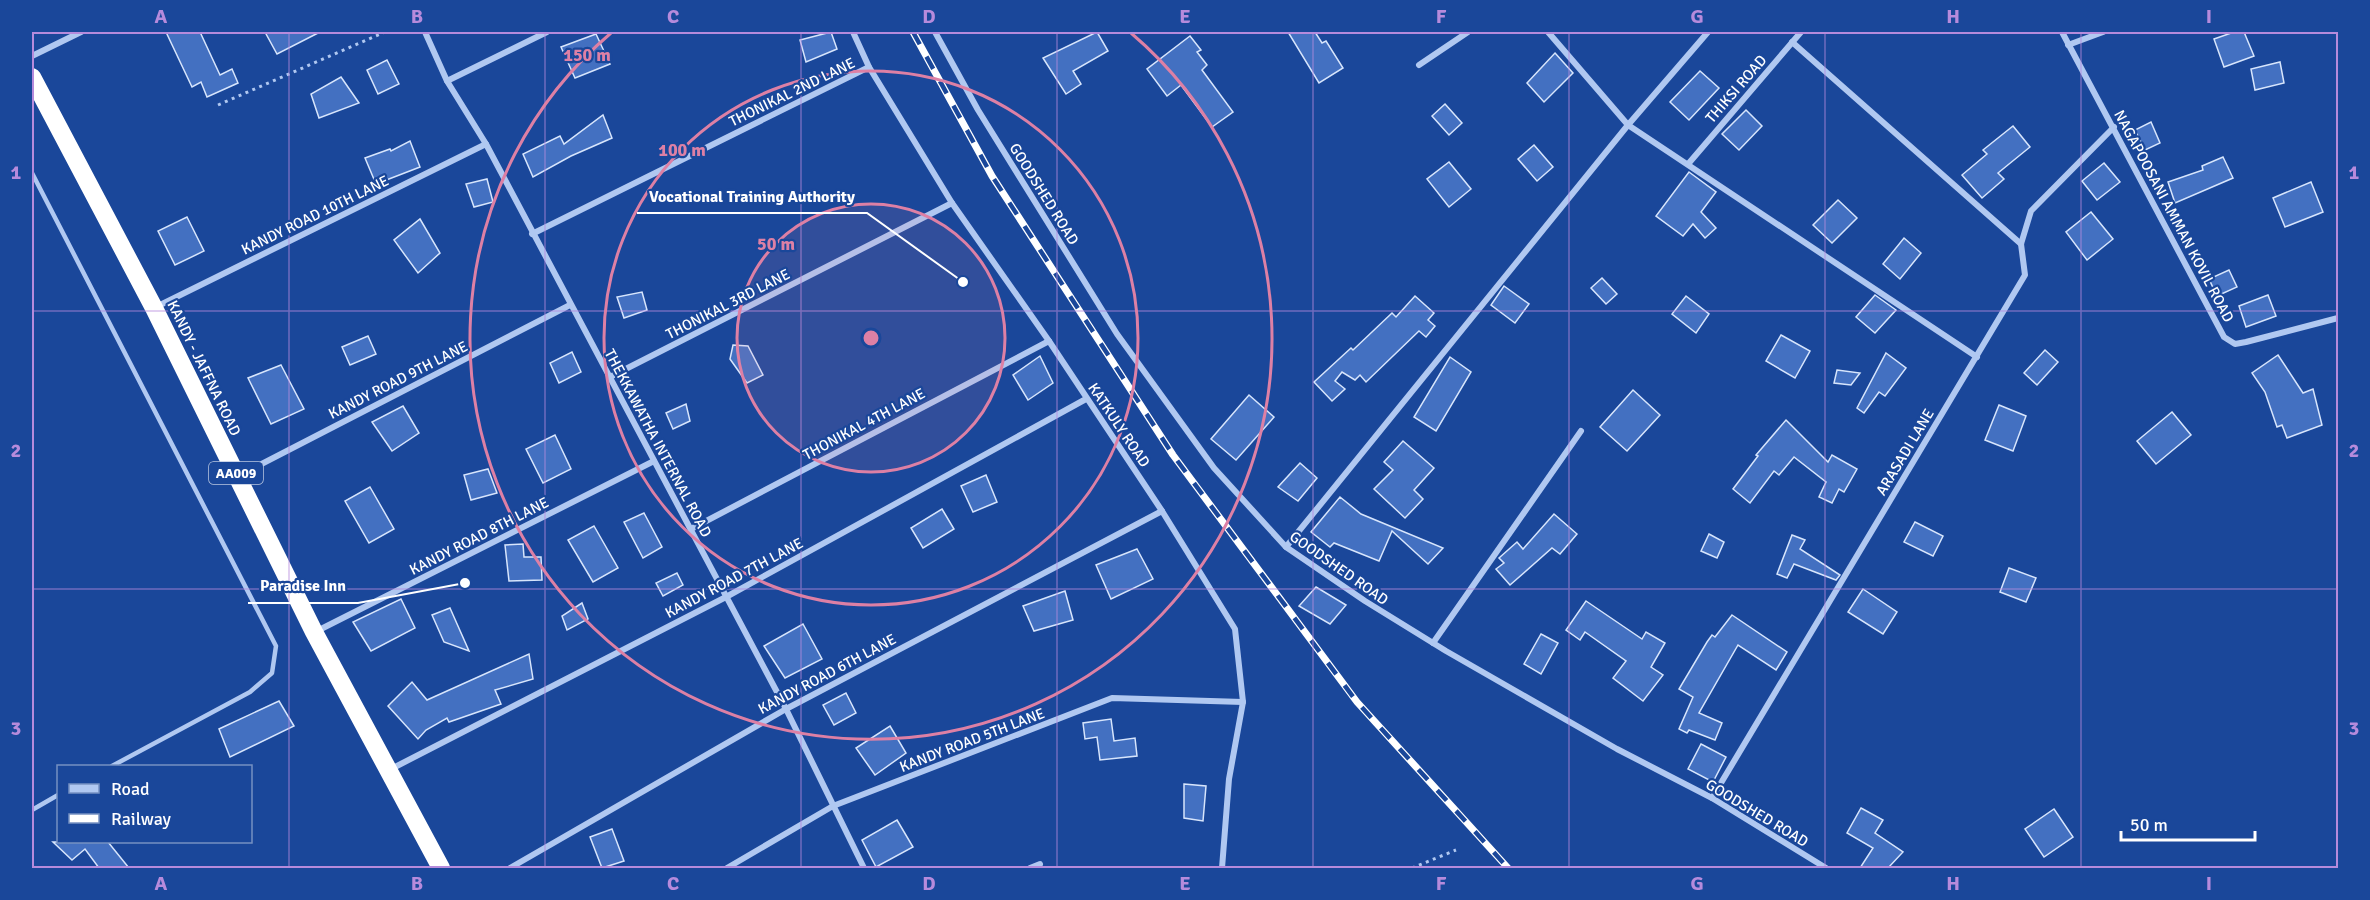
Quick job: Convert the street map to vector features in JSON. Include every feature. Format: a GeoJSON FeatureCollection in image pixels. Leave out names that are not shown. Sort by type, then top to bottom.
{"type":"FeatureCollection","features":[{"type":"Feature","properties":{"kind":"highway","name":"KANDY - JAFFNA ROAD"},"geometry":{"type":"LineString","coordinates":[[32,77],[154,308],[314,632],[441,868]]}},
{"type":"Feature","properties":{"kind":"street"},"geometry":{"type":"LineString","coordinates":[[32,56],[81,32]]}},
{"type":"Feature","properties":{"kind":"street","name":"THEKKAWATHA INTERNAL ROAD"},"geometry":{"type":"LineString","coordinates":[[425,32],[447,81],[486,144],[786,709],[864,868]]}},
{"type":"Feature","properties":{"kind":"street"},"geometry":{"type":"LineString","coordinates":[[447,81],[547,32]]}},
{"type":"Feature","properties":{"kind":"street","name":"KATKULY ROAD"},"geometry":{"type":"LineString","coordinates":[[853,32],[869,67],[952,203],[1048,340],[1162,511],[1235,628],[1243,702],[1229,779],[1222,868]]}},
{"type":"Feature","properties":{"kind":"street","name":"GOODSHED ROAD"},"geometry":{"type":"LineString","coordinates":[[935,32],[978,110],[1116,334],[1214,468],[1286,548],[1433,643],[1617,749],[1712,798],[1826,868]]}},
{"type":"Feature","properties":{"kind":"street"},"geometry":{"type":"LineString","coordinates":[[1419,65],[1468,32]]}},
{"type":"Feature","properties":{"kind":"street"},"geometry":{"type":"LineString","coordinates":[[1548,32],[1628,125],[1689,163],[1977,357]]}},
{"type":"Feature","properties":{"kind":"street"},"geometry":{"type":"LineString","coordinates":[[1286,548],[1628,125],[1708,32]]}},
{"type":"Feature","properties":{"kind":"street","name":"THIKSI ROAD"},"geometry":{"type":"LineString","coordinates":[[1689,163],[1801,32]]}},
{"type":"Feature","properties":{"kind":"street","name":"NAGAPOOSANI AMMAN KOVIL ROAD"},"geometry":{"type":"LineString","coordinates":[[2062,32],[2224,337],[2235,344],[2338,318]]}},
{"type":"Feature","properties":{"kind":"street"},"geometry":{"type":"LineString","coordinates":[[2068,45],[2103,32]]}},
{"type":"Feature","properties":{"kind":"street"},"geometry":{"type":"LineString","coordinates":[[1792,42],[2021,244]]}},
{"type":"Feature","properties":{"kind":"street","name":"THONIKAL 2ND LANE"},"geometry":{"type":"LineString","coordinates":[[532,234],[869,67]]}},
{"type":"Feature","properties":{"kind":"street","name":"ARASADI LANE"},"geometry":{"type":"LineString","coordinates":[[1712,798],[2025,275],[2021,244],[2031,211],[2114,127]]}},
{"type":"Feature","properties":{"kind":"street","name":"KANDY ROAD 10TH LANE"},"geometry":{"type":"LineString","coordinates":[[154,308],[486,144]]}},
{"type":"Feature","properties":{"kind":"street","name":"THONIKAL 3RD LANE"},"geometry":{"type":"LineString","coordinates":[[610,377],[952,203]]}},
{"type":"Feature","properties":{"kind":"street","name":"KANDY ROAD 9TH LANE"},"geometry":{"type":"LineString","coordinates":[[237,476],[570,305]]}},
{"type":"Feature","properties":{"kind":"street","name":"THONIKAL 4TH LANE"},"geometry":{"type":"LineString","coordinates":[[691,529],[1048,340]]}},
{"type":"Feature","properties":{"kind":"street","name":"KANDY ROAD 7TH LANE"},"geometry":{"type":"LineString","coordinates":[[389,770],[726,597],[1086,399]]}},
{"type":"Feature","properties":{"kind":"street"},"geometry":{"type":"LineString","coordinates":[[1433,643],[1581,431]]}},
{"type":"Feature","properties":{"kind":"street","name":"KANDY ROAD 8TH LANE"},"geometry":{"type":"LineString","coordinates":[[314,632],[654,461]]}},
{"type":"Feature","properties":{"kind":"street","name":"KANDY ROAD 6TH LANE"},"geometry":{"type":"LineString","coordinates":[[510,868],[786,709],[1162,511]]}},
{"type":"Feature","properties":{"kind":"street","name":"KANDY ROAD 5TH LANE"},"geometry":{"type":"LineString","coordinates":[[727,868],[833,806],[1112,698],[1243,702]]}},
{"type":"Feature","properties":{"kind":"street"},"geometry":{"type":"LineString","coordinates":[[1030,868],[1040,864]]}},
{"type":"Feature","properties":{"kind":"lane"},"geometry":{"type":"LineString","coordinates":[[32,173],[276,646],[272,673],[250,692],[114,765]]}},
{"type":"Feature","properties":{"kind":"lane"},"geometry":{"type":"LineString","coordinates":[[32,810],[57,796]]}},
{"type":"Feature","properties":{"kind":"path"},"geometry":{"type":"LineString","coordinates":[[218,105],[384,32]]}},
{"type":"Feature","properties":{"kind":"path"},"geometry":{"type":"LineString","coordinates":[[1412,868],[1456,850]]}},
{"type":"Feature","properties":{"kind":"building"},"geometry":{"type":"Polygon","coordinates":[[[166,32],[200,32],[220,75],[232,69],[238,83],[207,97],[201,82],[192,87],[166,32]]]}},
{"type":"Feature","properties":{"kind":"building"},"geometry":{"type":"Polygon","coordinates":[[[265,32],[320,32],[277,54],[265,32]]]}},
{"type":"Feature","properties":{"kind":"building"},"geometry":{"type":"Polygon","coordinates":[[[831,32],[837,49],[806,62],[800,40],[831,32]]]}},
{"type":"Feature","properties":{"kind":"building"},"geometry":{"type":"Polygon","coordinates":[[[1097,32],[1108,51],[1073,71],[1081,84],[1066,94],[1043,58],[1097,32]]]}},
{"type":"Feature","properties":{"kind":"building"},"geometry":{"type":"Polygon","coordinates":[[[1288,32],[1315,32],[1322,43],[1326,41],[1343,68],[1319,83],[1288,32]]]}},
{"type":"Feature","properties":{"kind":"building"},"geometry":{"type":"Polygon","coordinates":[[[2234,32],[2244,32],[2254,56],[2224,67],[2214,39],[2234,32]]]}},
{"type":"Feature","properties":{"kind":"building"},"geometry":{"type":"Polygon","coordinates":[[[596,34],[610,64],[575,78],[561,47],[596,34]]]}},
{"type":"Feature","properties":{"kind":"building"},"geometry":{"type":"Polygon","coordinates":[[[1190,36],[1201,50],[1197,52],[1207,65],[1202,70],[1233,112],[1212,127],[1181,85],[1167,96],[1147,69],[1190,36]]]}},
{"type":"Feature","properties":{"kind":"building"},"geometry":{"type":"Polygon","coordinates":[[[1555,53],[1573,73],[1544,102],[1527,83],[1555,53]]]}},
{"type":"Feature","properties":{"kind":"building"},"geometry":{"type":"Polygon","coordinates":[[[387,60],[399,84],[378,94],[367,70],[387,60]]]}},
{"type":"Feature","properties":{"kind":"building"},"geometry":{"type":"Polygon","coordinates":[[[2280,62],[2284,83],[2255,90],[2251,69],[2280,62]]]}},
{"type":"Feature","properties":{"kind":"building"},"geometry":{"type":"Polygon","coordinates":[[[1700,71],[1719,88],[1689,120],[1670,102],[1700,71]]]}},
{"type":"Feature","properties":{"kind":"building"},"geometry":{"type":"Polygon","coordinates":[[[341,77],[359,103],[319,118],[311,94],[341,77]]]}},
{"type":"Feature","properties":{"kind":"building"},"geometry":{"type":"Polygon","coordinates":[[[1445,104],[1462,123],[1449,135],[1432,116],[1445,104]]]}},
{"type":"Feature","properties":{"kind":"building"},"geometry":{"type":"Polygon","coordinates":[[[1746,110],[1762,126],[1739,150],[1722,134],[1746,110]]]}},
{"type":"Feature","properties":{"kind":"building"},"geometry":{"type":"Polygon","coordinates":[[[603,115],[612,138],[571,156],[533,177],[523,154],[560,136],[564,144],[603,115]]]}},
{"type":"Feature","properties":{"kind":"building"},"geometry":{"type":"Polygon","coordinates":[[[2151,122],[2160,143],[2145,150],[2135,130],[2151,122]]]}},
{"type":"Feature","properties":{"kind":"building"},"geometry":{"type":"Polygon","coordinates":[[[2013,126],[2030,147],[1998,173],[2004,179],[1982,198],[1962,175],[1987,154],[1983,150],[2013,126]]]}},
{"type":"Feature","properties":{"kind":"building"},"geometry":{"type":"Polygon","coordinates":[[[410,141],[420,167],[376,184],[365,158],[390,149],[391,151],[410,141]]]}},
{"type":"Feature","properties":{"kind":"building"},"geometry":{"type":"Polygon","coordinates":[[[1534,145],[1553,167],[1537,181],[1518,159],[1534,145]]]}},
{"type":"Feature","properties":{"kind":"building"},"geometry":{"type":"Polygon","coordinates":[[[2223,157],[2233,178],[2175,203],[2168,182],[2203,170],[2202,166],[2223,157]]]}},
{"type":"Feature","properties":{"kind":"building"},"geometry":{"type":"Polygon","coordinates":[[[1449,162],[1471,189],[1449,207],[1427,179],[1449,162]]]}},
{"type":"Feature","properties":{"kind":"building"},"geometry":{"type":"Polygon","coordinates":[[[2104,163],[2120,182],[2097,200],[2082,181],[2104,163]]]}},
{"type":"Feature","properties":{"kind":"building"},"geometry":{"type":"Polygon","coordinates":[[[1689,172],[1716,192],[1701,212],[1716,228],[1705,238],[1693,224],[1683,236],[1656,216],[1689,172]]]}},
{"type":"Feature","properties":{"kind":"building"},"geometry":{"type":"Polygon","coordinates":[[[487,179],[493,202],[474,207],[466,184],[487,179]]]}},
{"type":"Feature","properties":{"kind":"building"},"geometry":{"type":"Polygon","coordinates":[[[2311,182],[2323,212],[2285,227],[2273,198],[2311,182]]]}},
{"type":"Feature","properties":{"kind":"building"},"geometry":{"type":"Polygon","coordinates":[[[1838,200],[1857,218],[1832,243],[1813,225],[1838,200]]]}},
{"type":"Feature","properties":{"kind":"building"},"geometry":{"type":"Polygon","coordinates":[[[2091,212],[2113,239],[2087,260],[2066,232],[2091,212]]]}},
{"type":"Feature","properties":{"kind":"building"},"geometry":{"type":"Polygon","coordinates":[[[187,217],[204,251],[175,265],[158,231],[187,217]]]}},
{"type":"Feature","properties":{"kind":"building"},"geometry":{"type":"Polygon","coordinates":[[[420,219],[440,253],[418,273],[394,240],[420,219]]]}},
{"type":"Feature","properties":{"kind":"building"},"geometry":{"type":"Polygon","coordinates":[[[1904,238],[1921,253],[1900,279],[1883,264],[1904,238]]]}},
{"type":"Feature","properties":{"kind":"building"},"geometry":{"type":"Polygon","coordinates":[[[2229,270],[2237,287],[2217,296],[2209,279],[2229,270]]]}},
{"type":"Feature","properties":{"kind":"building"},"geometry":{"type":"Polygon","coordinates":[[[1602,278],[1617,294],[1606,304],[1591,288],[1602,278]]]}},
{"type":"Feature","properties":{"kind":"building"},"geometry":{"type":"Polygon","coordinates":[[[1504,286],[1529,304],[1515,323],[1491,305],[1504,286]]]}},
{"type":"Feature","properties":{"kind":"building"},"geometry":{"type":"Polygon","coordinates":[[[642,292],[647,310],[624,318],[617,297],[642,292]]]}},
{"type":"Feature","properties":{"kind":"building"},"geometry":{"type":"Polygon","coordinates":[[[1875,295],[1896,310],[1875,333],[1856,317],[1875,295]]]}},
{"type":"Feature","properties":{"kind":"building"},"geometry":{"type":"Polygon","coordinates":[[[2268,295],[2276,316],[2246,327],[2239,306],[2268,295]]]}},
{"type":"Feature","properties":{"kind":"building"},"geometry":{"type":"Polygon","coordinates":[[[1415,296],[1434,313],[1428,320],[1435,326],[1426,337],[1419,331],[1366,382],[1360,375],[1355,380],[1342,372],[1335,381],[1345,389],[1332,401],[1314,382],[1351,348],[1353,350],[1392,313],[1396,317],[1415,296]]]}},
{"type":"Feature","properties":{"kind":"building"},"geometry":{"type":"Polygon","coordinates":[[[1686,296],[1709,314],[1696,333],[1672,314],[1686,296]]]}},
{"type":"Feature","properties":{"kind":"building"},"geometry":{"type":"Polygon","coordinates":[[[1781,335],[1810,351],[1795,378],[1766,361],[1781,335]]]}},
{"type":"Feature","properties":{"kind":"building"},"geometry":{"type":"Polygon","coordinates":[[[368,336],[376,354],[350,365],[342,347],[368,336]]]}},
{"type":"Feature","properties":{"kind":"building"},"geometry":{"type":"Polygon","coordinates":[[[733,345],[748,346],[763,375],[747,383],[730,359],[733,345]]]}},
{"type":"Feature","properties":{"kind":"building"},"geometry":{"type":"Polygon","coordinates":[[[2045,350],[2058,362],[2037,385],[2024,373],[2045,350]]]}},
{"type":"Feature","properties":{"kind":"building"},"geometry":{"type":"Polygon","coordinates":[[[572,352],[581,372],[559,383],[550,363],[572,352]]]}},
{"type":"Feature","properties":{"kind":"building"},"geometry":{"type":"Polygon","coordinates":[[[1886,353],[1906,368],[1885,396],[1879,392],[1864,413],[1857,408],[1886,353]]]}},
{"type":"Feature","properties":{"kind":"building"},"geometry":{"type":"Polygon","coordinates":[[[2278,355],[2303,393],[2313,389],[2322,425],[2287,438],[2282,425],[2277,427],[2265,392],[2252,373],[2278,355]]]}},
{"type":"Feature","properties":{"kind":"building"},"geometry":{"type":"Polygon","coordinates":[[[1040,356],[1053,383],[1028,400],[1013,375],[1040,356]]]}},
{"type":"Feature","properties":{"kind":"building"},"geometry":{"type":"Polygon","coordinates":[[[1450,357],[1471,372],[1436,431],[1414,417],[1450,357]]]}},
{"type":"Feature","properties":{"kind":"building"},"geometry":{"type":"Polygon","coordinates":[[[281,365],[304,409],[271,424],[248,378],[281,365]]]}},
{"type":"Feature","properties":{"kind":"building"},"geometry":{"type":"Polygon","coordinates":[[[1837,370],[1860,373],[1851,385],[1834,383],[1837,370]]]}},
{"type":"Feature","properties":{"kind":"building"},"geometry":{"type":"Polygon","coordinates":[[[1633,390],[1660,415],[1627,451],[1600,427],[1633,390]]]}},
{"type":"Feature","properties":{"kind":"building"},"geometry":{"type":"Polygon","coordinates":[[[1249,395],[1274,417],[1236,460],[1211,439],[1249,395]]]}},
{"type":"Feature","properties":{"kind":"building"},"geometry":{"type":"Polygon","coordinates":[[[686,404],[690,421],[673,429],[666,413],[686,404]]]}},
{"type":"Feature","properties":{"kind":"building"},"geometry":{"type":"Polygon","coordinates":[[[1999,405],[2026,416],[2013,451],[1985,440],[1999,405]]]}},
{"type":"Feature","properties":{"kind":"building"},"geometry":{"type":"Polygon","coordinates":[[[403,406],[419,433],[392,451],[372,422],[403,406]]]}},
{"type":"Feature","properties":{"kind":"building"},"geometry":{"type":"Polygon","coordinates":[[[2172,412],[2191,435],[2156,464],[2137,441],[2172,412]]]}},
{"type":"Feature","properties":{"kind":"building"},"geometry":{"type":"Polygon","coordinates":[[[1786,420],[1828,462],[1832,455],[1857,469],[1844,492],[1839,489],[1832,503],[1819,497],[1826,482],[1794,457],[1779,475],[1774,471],[1750,503],[1733,489],[1758,456],[1756,455],[1786,420]]]}},
{"type":"Feature","properties":{"kind":"building"},"geometry":{"type":"Polygon","coordinates":[[[555,435],[571,469],[543,483],[526,449],[555,435]]]}},
{"type":"Feature","properties":{"kind":"building"},"geometry":{"type":"Polygon","coordinates":[[[1403,441],[1434,468],[1414,490],[1423,499],[1405,518],[1374,489],[1393,470],[1384,462],[1403,441]]]}},
{"type":"Feature","properties":{"kind":"building"},"geometry":{"type":"Polygon","coordinates":[[[1300,463],[1317,478],[1298,501],[1278,487],[1300,463]]]}},
{"type":"Feature","properties":{"kind":"building"},"geometry":{"type":"Polygon","coordinates":[[[488,469],[497,493],[471,500],[464,475],[488,469]]]}},
{"type":"Feature","properties":{"kind":"building"},"geometry":{"type":"Polygon","coordinates":[[[986,475],[997,502],[973,512],[961,486],[986,475]]]}},
{"type":"Feature","properties":{"kind":"building"},"geometry":{"type":"Polygon","coordinates":[[[370,487],[394,529],[369,543],[345,501],[370,487]]]}},
{"type":"Feature","properties":{"kind":"building"},"geometry":{"type":"Polygon","coordinates":[[[1340,497],[1361,514],[1443,548],[1428,564],[1392,531],[1379,561],[1334,543],[1330,547],[1311,532],[1340,497]]]}},
{"type":"Feature","properties":{"kind":"building"},"geometry":{"type":"Polygon","coordinates":[[[942,509],[954,529],[923,548],[911,528],[942,509]]]}},
{"type":"Feature","properties":{"kind":"building"},"geometry":{"type":"Polygon","coordinates":[[[644,513],[662,547],[643,558],[624,522],[644,513]]]}},
{"type":"Feature","properties":{"kind":"building"},"geometry":{"type":"Polygon","coordinates":[[[1554,514],[1577,534],[1560,554],[1552,548],[1510,585],[1496,569],[1504,563],[1499,558],[1517,542],[1523,549],[1554,514]]]}},
{"type":"Feature","properties":{"kind":"building"},"geometry":{"type":"Polygon","coordinates":[[[1915,522],[1943,536],[1933,556],[1904,542],[1915,522]]]}},
{"type":"Feature","properties":{"kind":"building"},"geometry":{"type":"Polygon","coordinates":[[[594,526],[618,568],[593,582],[568,540],[594,526]]]}},
{"type":"Feature","properties":{"kind":"building"},"geometry":{"type":"Polygon","coordinates":[[[1709,534],[1724,542],[1717,558],[1701,551],[1709,534]]]}},
{"type":"Feature","properties":{"kind":"building"},"geometry":{"type":"Polygon","coordinates":[[[1792,535],[1805,540],[1800,549],[1840,575],[1836,580],[1794,564],[1787,578],[1777,574],[1792,535]]]}},
{"type":"Feature","properties":{"kind":"building"},"geometry":{"type":"Polygon","coordinates":[[[523,544],[524,557],[541,557],[542,580],[509,581],[505,545],[523,544]]]}},
{"type":"Feature","properties":{"kind":"building"},"geometry":{"type":"Polygon","coordinates":[[[1137,549],[1153,579],[1111,599],[1096,565],[1137,549]]]}},
{"type":"Feature","properties":{"kind":"building"},"geometry":{"type":"Polygon","coordinates":[[[2009,568],[2036,578],[2026,602],[2000,592],[2009,568]]]}},
{"type":"Feature","properties":{"kind":"building"},"geometry":{"type":"Polygon","coordinates":[[[677,573],[683,585],[663,596],[656,583],[677,573]]]}},
{"type":"Feature","properties":{"kind":"building"},"geometry":{"type":"Polygon","coordinates":[[[1316,587],[1346,605],[1330,624],[1299,606],[1316,587]]]}},
{"type":"Feature","properties":{"kind":"building"},"geometry":{"type":"Polygon","coordinates":[[[1863,589],[1897,612],[1883,634],[1848,612],[1863,589]]]}},
{"type":"Feature","properties":{"kind":"building"},"geometry":{"type":"Polygon","coordinates":[[[1065,591],[1073,620],[1034,631],[1023,606],[1065,591]]]}},
{"type":"Feature","properties":{"kind":"building"},"geometry":{"type":"Polygon","coordinates":[[[401,599],[415,628],[371,651],[353,622],[401,599]]]}},
{"type":"Feature","properties":{"kind":"building"},"geometry":{"type":"Polygon","coordinates":[[[1586,601],[1642,639],[1646,632],[1665,643],[1651,667],[1663,675],[1643,701],[1613,678],[1626,661],[1585,632],[1580,640],[1566,630],[1586,601]]]}},
{"type":"Feature","properties":{"kind":"building"},"geometry":{"type":"Polygon","coordinates":[[[582,603],[588,619],[567,630],[562,616],[582,603]]]}},
{"type":"Feature","properties":{"kind":"building"},"geometry":{"type":"Polygon","coordinates":[[[450,608],[469,651],[444,642],[432,615],[450,608]]]}},
{"type":"Feature","properties":{"kind":"building"},"geometry":{"type":"Polygon","coordinates":[[[1732,615],[1787,652],[1776,670],[1738,645],[1699,713],[1722,723],[1715,740],[1689,730],[1687,733],[1679,729],[1693,697],[1679,689],[1712,635],[1715,637],[1732,615]]]}},
{"type":"Feature","properties":{"kind":"building"},"geometry":{"type":"Polygon","coordinates":[[[803,624],[822,659],[785,678],[764,646],[803,624]]]}},
{"type":"Feature","properties":{"kind":"building"},"geometry":{"type":"Polygon","coordinates":[[[1541,634],[1558,643],[1541,674],[1524,664],[1541,634]]]}},
{"type":"Feature","properties":{"kind":"building"},"geometry":{"type":"Polygon","coordinates":[[[529,654],[533,679],[495,690],[501,704],[449,722],[447,718],[426,730],[418,739],[388,706],[412,682],[427,700],[529,654]]]}},
{"type":"Feature","properties":{"kind":"building"},"geometry":{"type":"Polygon","coordinates":[[[846,693],[856,713],[834,725],[823,705],[846,693]]]}},
{"type":"Feature","properties":{"kind":"building"},"geometry":{"type":"Polygon","coordinates":[[[279,701],[294,726],[230,757],[219,729],[279,701]]]}},
{"type":"Feature","properties":{"kind":"building"},"geometry":{"type":"Polygon","coordinates":[[[1111,719],[1114,741],[1135,738],[1137,756],[1100,760],[1097,737],[1085,739],[1083,723],[1111,719]]]}},
{"type":"Feature","properties":{"kind":"building"},"geometry":{"type":"Polygon","coordinates":[[[890,726],[906,753],[875,775],[856,748],[890,726]]]}},
{"type":"Feature","properties":{"kind":"building"},"geometry":{"type":"Polygon","coordinates":[[[1701,744],[1726,757],[1713,782],[1688,769],[1701,744]]]}},
{"type":"Feature","properties":{"kind":"building"},"geometry":{"type":"Polygon","coordinates":[[[1184,784],[1206,786],[1203,821],[1184,818],[1184,784]]]}},
{"type":"Feature","properties":{"kind":"building"},"geometry":{"type":"Polygon","coordinates":[[[1861,808],[1883,820],[1875,833],[1903,852],[1888,868],[1860,868],[1873,848],[1847,833],[1861,808]]]}},
{"type":"Feature","properties":{"kind":"building"},"geometry":{"type":"Polygon","coordinates":[[[2054,809],[2073,837],[2044,857],[2025,829],[2054,809]]]}},
{"type":"Feature","properties":{"kind":"building"},"geometry":{"type":"Polygon","coordinates":[[[897,820],[913,847],[876,867],[862,840],[897,820]]]}},
{"type":"Feature","properties":{"kind":"building"},"geometry":{"type":"Polygon","coordinates":[[[612,829],[624,861],[602,868],[590,837],[612,829]]]}},
{"type":"Feature","properties":{"kind":"building"},"geometry":{"type":"Polygon","coordinates":[[[53,842],[109,843],[129,868],[99,868],[85,849],[72,860],[53,842]]]}},
{"type":"Feature","properties":{"kind":"railway"},"geometry":{"type":"LineString","coordinates":[[913,32],[992,176],[1173,455],[1357,702],[1508,868]]}},
{"type":"Feature","properties":{"kind":"place","name":"Vocational Training Authority"},"geometry":{"type":"Point","coordinates":[963,282]}},
{"type":"Feature","properties":{"kind":"place","name":"Paradise Inn"},"geometry":{"type":"Point","coordinates":[465,583]}}]}
